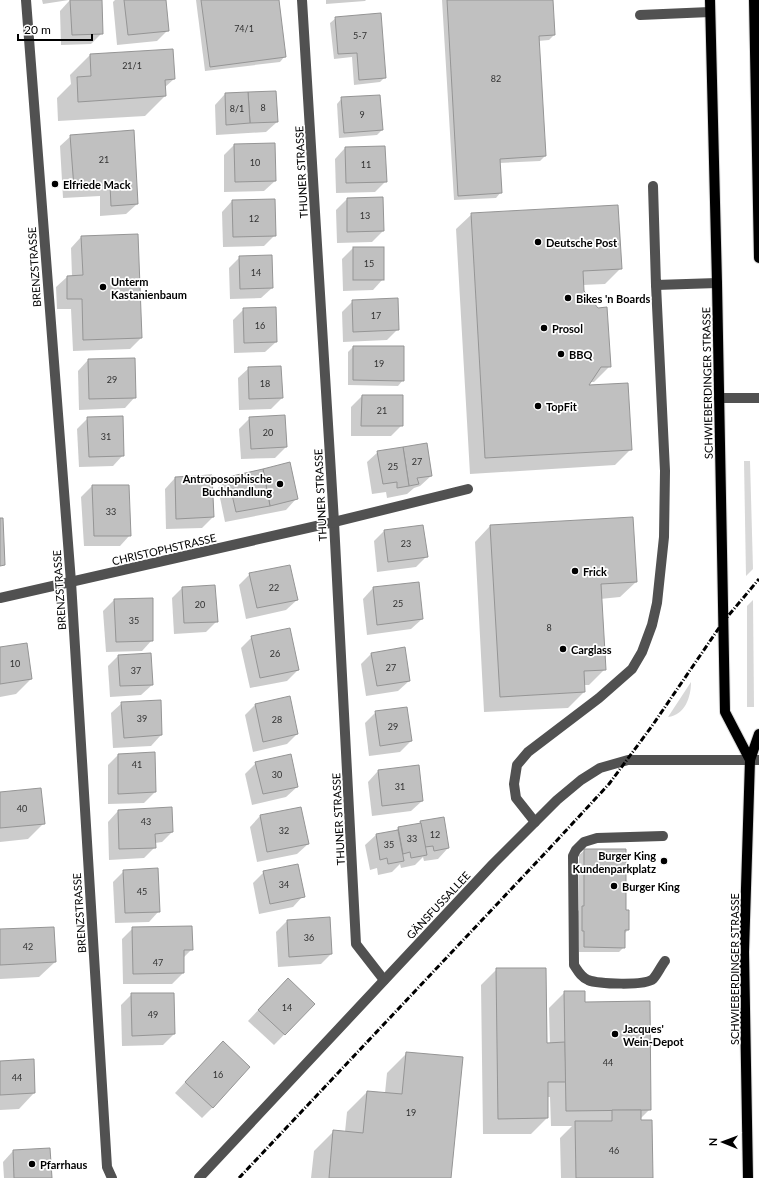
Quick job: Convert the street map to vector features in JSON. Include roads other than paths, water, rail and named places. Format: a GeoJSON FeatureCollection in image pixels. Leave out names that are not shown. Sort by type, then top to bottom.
{"type":"FeatureCollection","features":[{"type":"Feature","properties":{"kind":"main road","name":"SCHWIEBERDINGER STRASSE"},"geometry":{"type":"LineString","coordinates":[[710,0],[725,712],[755,760]]}},
{"type":"Feature","properties":{"kind":"main road"},"geometry":{"type":"LineString","coordinates":[[754,0],[759,258]]}},
{"type":"Feature","properties":{"kind":"main road","name":"SCHWIEBERDINGER STRASSE"},"geometry":{"type":"LineString","coordinates":[[748,1178],[744,952],[755,760],[759,734]]}},
{"type":"Feature","properties":{"kind":"street","name":"BRENZSTRASSE"},"geometry":{"type":"LineString","coordinates":[[26,0],[71,582],[107,1168],[112,1178]]}},
{"type":"Feature","properties":{"kind":"street","name":"THUNER STRASSE"},"geometry":{"type":"LineString","coordinates":[[302,0],[334,522],[356,944],[384,980]]}},
{"type":"Feature","properties":{"kind":"street"},"geometry":{"type":"LineString","coordinates":[[640,16],[710,12]]}},
{"type":"Feature","properties":{"kind":"street"},"geometry":{"type":"LineString","coordinates":[[536,822],[516,798],[514,784],[517,765],[528,752],[599,698],[632,669],[642,652],[652,625],[657,603],[664,537],[665,472],[653,186]]}},
{"type":"Feature","properties":{"kind":"street"},"geometry":{"type":"LineString","coordinates":[[656,284],[717,283]]}},
{"type":"Feature","properties":{"kind":"street"},"geometry":{"type":"LineString","coordinates":[[719,398],[759,398]]}},
{"type":"Feature","properties":{"kind":"street","name":"CHRISTOPHSTRASSE"},"geometry":{"type":"LineString","coordinates":[[0,598],[334,522],[468,489]]}},
{"type":"Feature","properties":{"kind":"street","name":"GÄNSFUSSALLEE"},"geometry":{"type":"LineString","coordinates":[[199,1178],[493,864],[557,800],[581,780],[600,768],[628,760],[755,760]]}},
{"type":"Feature","properties":{"kind":"street"},"geometry":{"type":"LineString","coordinates":[[663,836],[597,838],[584,842],[576,850],[573,856],[574,965],[579,974],[587,980],[598,984],[642,983],[652,980],[665,961]]}},
{"type":"Feature","properties":{"kind":"railway"},"geometry":{"type":"LineString","coordinates":[[239,1178],[609,784],[652,726],[723,622],[759,579]]}},
{"type":"Feature","properties":{"kind":"place","name":"Elfriede Mack"},"geometry":{"type":"Point","coordinates":[55,184]}},
{"type":"Feature","properties":{"kind":"place","name":"Deutsche Post"},"geometry":{"type":"Point","coordinates":[538,242]}},
{"type":"Feature","properties":{"kind":"place","name":"Unterm Kastanienbaum"},"geometry":{"type":"Point","coordinates":[103,287]}},
{"type":"Feature","properties":{"kind":"place","name":"Bikes 'n Boards"},"geometry":{"type":"Point","coordinates":[568,298]}},
{"type":"Feature","properties":{"kind":"place","name":"Prosol"},"geometry":{"type":"Point","coordinates":[544,328]}},
{"type":"Feature","properties":{"kind":"place","name":"BBQ"},"geometry":{"type":"Point","coordinates":[561,354]}},
{"type":"Feature","properties":{"kind":"place","name":"TopFit"},"geometry":{"type":"Point","coordinates":[538,406]}},
{"type":"Feature","properties":{"kind":"place","name":"Antroposophische Buchhandlung"},"geometry":{"type":"Point","coordinates":[280,484]}},
{"type":"Feature","properties":{"kind":"place","name":"Frick"},"geometry":{"type":"Point","coordinates":[575,571]}},
{"type":"Feature","properties":{"kind":"place","name":"Carglass"},"geometry":{"type":"Point","coordinates":[563,649]}},
{"type":"Feature","properties":{"kind":"place","name":"Burger King Kundenparkplatz"},"geometry":{"type":"Point","coordinates":[664,861]}},
{"type":"Feature","properties":{"kind":"place","name":"Burger King"},"geometry":{"type":"Point","coordinates":[614,886]}},
{"type":"Feature","properties":{"kind":"place","name":"Jacques' Wein-Depot"},"geometry":{"type":"Point","coordinates":[615,1034]}},
{"type":"Feature","properties":{"kind":"place","name":"Pfarrhaus"},"geometry":{"type":"Point","coordinates":[32,1164]}}]}
